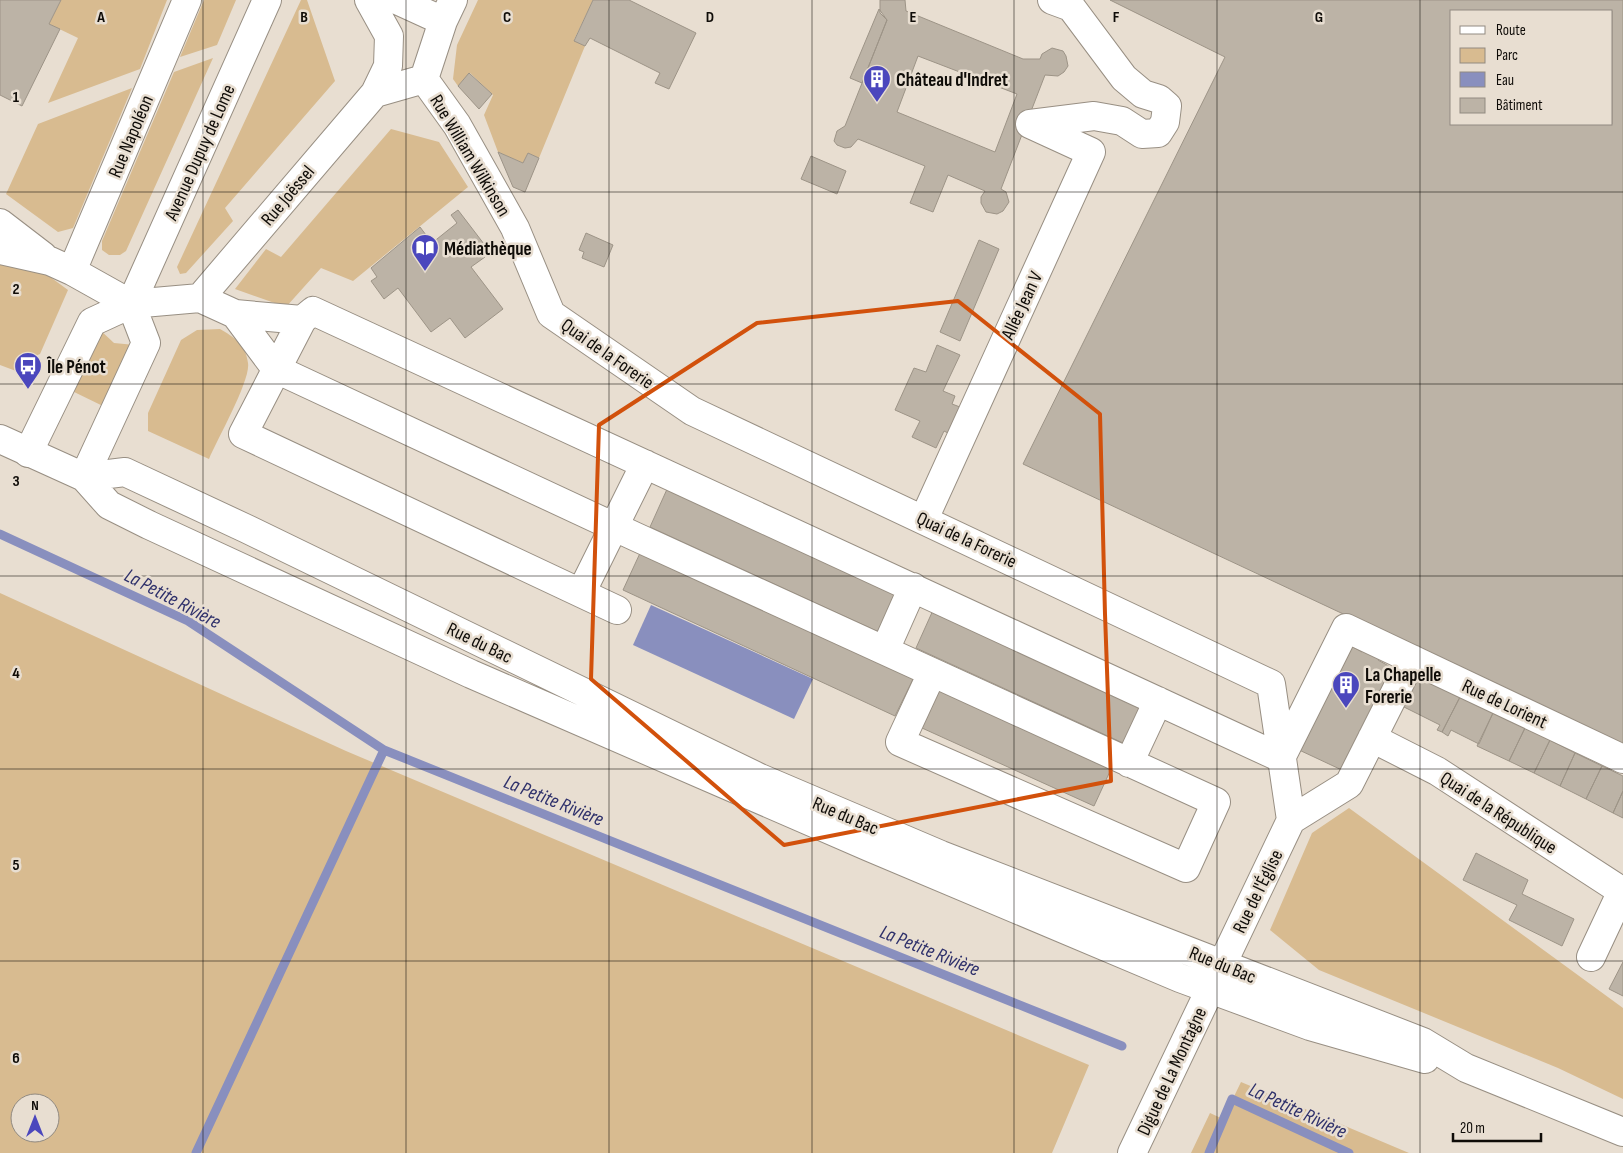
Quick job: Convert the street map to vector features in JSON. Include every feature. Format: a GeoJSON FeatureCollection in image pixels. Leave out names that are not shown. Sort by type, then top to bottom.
{"type":"FeatureCollection","features":[{"type":"Feature","properties":{"kind":"main road","name":"Rue Napoléon"},"geometry":{"type":"LineString","coordinates":[[61,266],[187,0]]}},
{"type":"Feature","properties":{"kind":"main road","name":"Avenue Dupuy de Lome"},"geometry":{"type":"LineString","coordinates":[[130,304],[267,0]]}},
{"type":"Feature","properties":{"kind":"main road","name":"Rue Joëssel"},"geometry":{"type":"LineString","coordinates":[[200,298],[375,93],[388,66],[389,36],[369,0]]}},
{"type":"Feature","properties":{"kind":"main road"},"geometry":{"type":"LineString","coordinates":[[375,93],[424,79],[448,10],[398,0]]}},
{"type":"Feature","properties":{"kind":"main road","name":"Allée Jean V"},"geometry":{"type":"LineString","coordinates":[[924,519],[1091,152],[1030,124],[1094,116],[1122,121],[1142,134],[1158,133],[1166,122],[1167,106],[1158,99],[1143,94],[1124,78],[1062,4]]}},
{"type":"Feature","properties":{"kind":"main road","name":"Rue William Wilkinson"},"geometry":{"type":"LineString","coordinates":[[424,79],[457,124],[515,228],[551,314]]}},
{"type":"Feature","properties":{"kind":"main road"},"geometry":{"type":"LineString","coordinates":[[0,224],[61,266],[130,304],[146,343],[84,477]]}},
{"type":"Feature","properties":{"kind":"main road"},"geometry":{"type":"LineString","coordinates":[[0,250],[61,266]]}},
{"type":"Feature","properties":{"kind":"main road"},"geometry":{"type":"LineString","coordinates":[[28,453],[92,322],[130,304],[200,298],[235,314],[302,320]]}},
{"type":"Feature","properties":{"kind":"main road"},"geometry":{"type":"LineString","coordinates":[[617,610],[243,434],[302,320],[313,310],[1281,758]]}},
{"type":"Feature","properties":{"kind":"main road"},"geometry":{"type":"LineString","coordinates":[[235,314],[276,369],[614,527],[1216,802],[1186,868],[900,742],[932,673]]}},
{"type":"Feature","properties":{"kind":"main road","name":"Quai de la Forerie"},"geometry":{"type":"LineString","coordinates":[[551,314],[692,410],[1271,684],[1291,820]]}},
{"type":"Feature","properties":{"kind":"main road","name":"Rue du Bac"},"geometry":{"type":"LineString","coordinates":[[0,440],[84,477],[109,505],[141,521],[471,674],[869,847],[1210,989],[1310,1026],[1410,1056],[1466,1068]]}},
{"type":"Feature","properties":{"kind":"main road"},"geometry":{"type":"LineString","coordinates":[[581,593],[644,464]]}},
{"type":"Feature","properties":{"kind":"main road","name":"Rue du Bac"},"geometry":{"type":"LineString","coordinates":[[84,477],[125,472],[247,528],[752,774],[828,809],[941,855],[1423,1042],[1466,1068],[1623,1132]]}},
{"type":"Feature","properties":{"kind":"main road"},"geometry":{"type":"LineString","coordinates":[[885,650],[913,587]]}},
{"type":"Feature","properties":{"kind":"main road","name":"Rue de Lorient"},"geometry":{"type":"LineString","coordinates":[[1281,758],[1346,628],[1623,759]]}},
{"type":"Feature","properties":{"kind":"main road"},"geometry":{"type":"LineString","coordinates":[[1291,820],[1349,784],[1412,659]]}},
{"type":"Feature","properties":{"kind":"main road"},"geometry":{"type":"LineString","coordinates":[[1129,763],[1158,701]]}},
{"type":"Feature","properties":{"kind":"main road","name":"Quai de la République"},"geometry":{"type":"LineString","coordinates":[[1372,738],[1436,771],[1622,892]]}},
{"type":"Feature","properties":{"kind":"main road","name":"Rue de l'Église"},"geometry":{"type":"LineString","coordinates":[[1210,989],[1291,820]]}},
{"type":"Feature","properties":{"kind":"main road"},"geometry":{"type":"LineString","coordinates":[[1591,957],[1622,892]]}},
{"type":"Feature","properties":{"kind":"main road","name":"Digue de La Montagne"},"geometry":{"type":"LineString","coordinates":[[1132,1153],[1210,989]]}},
{"type":"Feature","properties":{"kind":"highlighted area"},"geometry":{"type":"Polygon","coordinates":[[[958,301],[1100,414],[1111,781],[784,845],[591,679],[599,425],[757,323],[958,301]]]}},
{"type":"Feature","properties":{"kind":"green space"},"geometry":{"type":"Polygon","coordinates":[[[61,0],[167,0],[140,69],[48,103],[78,38],[49,24],[61,0]]]}},
{"type":"Feature","properties":{"kind":"green space"},"geometry":{"type":"Polygon","coordinates":[[[204,0],[236,0],[217,45],[180,57],[204,0]]]}},
{"type":"Feature","properties":{"kind":"green space"},"geometry":{"type":"Polygon","coordinates":[[[301,0],[307,0],[335,81],[225,208],[233,221],[186,273],[180,274],[177,267],[301,0]]]}},
{"type":"Feature","properties":{"kind":"green space"},"geometry":{"type":"Polygon","coordinates":[[[478,0],[593,0],[574,40],[585,46],[539,158],[528,153],[523,163],[498,152],[484,115],[493,95],[470,73],[458,86],[453,79],[457,45],[478,0]]]}},
{"type":"Feature","properties":{"kind":"green space"},"geometry":{"type":"Polygon","coordinates":[[[213,58],[126,251],[120,255],[109,255],[102,250],[102,241],[174,72],[213,58]]]}},
{"type":"Feature","properties":{"kind":"green space"},"geometry":{"type":"Polygon","coordinates":[[[132,88],[73,228],[58,232],[6,194],[38,124],[132,88]]]}},
{"type":"Feature","properties":{"kind":"green space"},"geometry":{"type":"Polygon","coordinates":[[[391,129],[439,142],[468,187],[353,281],[321,268],[286,307],[235,289],[266,249],[281,257],[391,129]]]}},
{"type":"Feature","properties":{"kind":"green space"},"geometry":{"type":"Polygon","coordinates":[[[0,263],[42,271],[68,290],[40,354],[33,357],[24,374],[0,365],[0,263]]]}},
{"type":"Feature","properties":{"kind":"green space"},"geometry":{"type":"Polygon","coordinates":[[[99,329],[114,343],[135,345],[107,408],[70,390],[99,329]]]}},
{"type":"Feature","properties":{"kind":"green space"},"geometry":{"type":"Polygon","coordinates":[[[220,329],[242,346],[247,357],[248,371],[239,396],[209,459],[148,431],[148,413],[181,340],[197,330],[220,329]]]}},
{"type":"Feature","properties":{"kind":"green space"},"geometry":{"type":"Polygon","coordinates":[[[0,593],[346,751],[1089,1065],[1052,1153],[0,1153],[0,593]]]}},
{"type":"Feature","properties":{"kind":"green space"},"geometry":{"type":"Polygon","coordinates":[[[1349,808],[1623,1008],[1623,1099],[1558,1068],[1319,970],[1270,930],[1312,833],[1349,808]]]}},
{"type":"Feature","properties":{"kind":"green space"},"geometry":{"type":"Polygon","coordinates":[[[1241,1082],[1409,1153],[1191,1153],[1210,1113],[1223,1119],[1241,1082]]]}},
{"type":"Feature","properties":{"kind":"water"},"geometry":{"type":"Polygon","coordinates":[[[651,605],[813,679],[794,719],[633,645],[651,605]]]}},
{"type":"Feature","properties":{"kind":"building"},"geometry":{"type":"Polygon","coordinates":[[[0,0],[61,0],[49,24],[60,29],[22,106],[0,95],[0,0]]]}},
{"type":"Feature","properties":{"kind":"building"},"geometry":{"type":"Polygon","coordinates":[[[593,0],[629,0],[696,33],[669,89],[655,83],[660,73],[590,38],[585,46],[574,41],[593,0]]]}},
{"type":"Feature","properties":{"kind":"building","name":"Château d'Indret"},"geometry":{"type":"Polygon","coordinates":[[[880,0],[905,0],[906,11],[1023,59],[1040,59],[1042,54],[1052,48],[1063,51],[1068,66],[1058,76],[1045,75],[1001,189],[1006,192],[1009,202],[1003,211],[997,214],[986,212],[981,203],[981,197],[985,191],[948,175],[933,212],[910,203],[925,166],[858,139],[851,147],[845,148],[837,145],[834,141],[837,131],[845,126],[887,20],[880,13],[880,0]],[[918,56],[897,112],[995,152],[1017,94],[918,56]]]}},
{"type":"Feature","properties":{"kind":"building"},"geometry":{"type":"Polygon","coordinates":[[[1110,0],[1623,0],[1623,745],[1023,464],[1225,57],[1110,0]]]}},
{"type":"Feature","properties":{"kind":"building"},"geometry":{"type":"Polygon","coordinates":[[[879,9],[887,20],[862,83],[850,78],[879,9]]]}},
{"type":"Feature","properties":{"kind":"building"},"geometry":{"type":"Polygon","coordinates":[[[469,73],[492,94],[479,109],[458,86],[469,73]]]}},
{"type":"Feature","properties":{"kind":"building"},"geometry":{"type":"Polygon","coordinates":[[[498,152],[523,163],[528,153],[539,158],[525,192],[513,187],[498,152]]]}},
{"type":"Feature","properties":{"kind":"building"},"geometry":{"type":"Polygon","coordinates":[[[811,156],[846,171],[837,194],[801,179],[811,156]]]}},
{"type":"Feature","properties":{"kind":"building","name":"Médiathèque"},"geometry":{"type":"Polygon","coordinates":[[[458,210],[484,244],[479,249],[485,257],[471,267],[503,309],[465,338],[450,318],[431,332],[398,288],[384,299],[371,281],[377,277],[371,268],[420,227],[432,243],[457,223],[451,215],[458,210]]]}},
{"type":"Feature","properties":{"kind":"building"},"geometry":{"type":"Polygon","coordinates":[[[586,233],[613,245],[604,267],[582,258],[584,252],[579,250],[586,233]]]}},
{"type":"Feature","properties":{"kind":"building"},"geometry":{"type":"Polygon","coordinates":[[[979,240],[999,249],[960,341],[940,332],[979,240]]]}},
{"type":"Feature","properties":{"kind":"building"},"geometry":{"type":"Polygon","coordinates":[[[937,345],[960,355],[943,391],[955,396],[952,404],[960,407],[948,433],[944,431],[936,448],[912,437],[920,421],[895,410],[914,368],[926,372],[937,345]]]}},
{"type":"Feature","properties":{"kind":"building"},"geometry":{"type":"Polygon","coordinates":[[[668,487],[897,593],[879,632],[650,527],[668,487]]]}},
{"type":"Feature","properties":{"kind":"building"},"geometry":{"type":"Polygon","coordinates":[[[641,551],[914,677],[895,716],[623,590],[641,551]]]}},
{"type":"Feature","properties":{"kind":"building"},"geometry":{"type":"Polygon","coordinates":[[[934,608],[1142,703],[1123,743],[916,648],[934,608]]]}},
{"type":"Feature","properties":{"kind":"building","name":"La Chapelle Forerie"},"geometry":{"type":"Polygon","coordinates":[[[1349,645],[1362,652],[1364,648],[1380,656],[1378,660],[1394,669],[1344,771],[1297,749],[1349,645]]]}},
{"type":"Feature","properties":{"kind":"building"},"geometry":{"type":"Polygon","coordinates":[[[1415,675],[1460,697],[1442,732],[1437,730],[1440,725],[1400,705],[1415,675]]]}},
{"type":"Feature","properties":{"kind":"building"},"geometry":{"type":"Polygon","coordinates":[[[940,689],[1112,767],[1094,806],[922,728],[940,689]]]}},
{"type":"Feature","properties":{"kind":"building"},"geometry":{"type":"Polygon","coordinates":[[[1460,697],[1493,713],[1479,744],[1451,730],[1448,736],[1442,732],[1460,697]]]}},
{"type":"Feature","properties":{"kind":"building"},"geometry":{"type":"Polygon","coordinates":[[[1493,713],[1525,728],[1509,761],[1477,746],[1493,713]]]}},
{"type":"Feature","properties":{"kind":"building"},"geometry":{"type":"Polygon","coordinates":[[[1525,728],[1550,740],[1534,773],[1509,761],[1525,728]]]}},
{"type":"Feature","properties":{"kind":"building"},"geometry":{"type":"Polygon","coordinates":[[[1550,740],[1575,753],[1560,786],[1534,773],[1550,740]]]}},
{"type":"Feature","properties":{"kind":"building"},"geometry":{"type":"Polygon","coordinates":[[[1575,753],[1602,766],[1586,799],[1560,786],[1575,753]]]}},
{"type":"Feature","properties":{"kind":"building"},"geometry":{"type":"Polygon","coordinates":[[[1602,766],[1623,776],[1623,791],[1613,813],[1586,799],[1602,766]]]}},
{"type":"Feature","properties":{"kind":"building"},"geometry":{"type":"Polygon","coordinates":[[[1623,791],[1623,818],[1613,813],[1623,791]]]}},
{"type":"Feature","properties":{"kind":"building"},"geometry":{"type":"Polygon","coordinates":[[[1476,853],[1528,880],[1522,894],[1574,919],[1562,946],[1509,920],[1517,905],[1463,880],[1476,853]]]}},
{"type":"Feature","properties":{"kind":"building"},"geometry":{"type":"Polygon","coordinates":[[[1623,962],[1623,996],[1609,989],[1623,962]]]}},
{"type":"Feature","properties":{"kind":"waterway","name":"La Petite Rivière"},"geometry":{"type":"LineString","coordinates":[[0,534],[188,621],[384,750],[1122,1046]]}},
{"type":"Feature","properties":{"kind":"waterway"},"geometry":{"type":"LineString","coordinates":[[196,1153],[384,750]]}},
{"type":"Feature","properties":{"kind":"waterway","name":"La Petite Rivière"},"geometry":{"type":"LineString","coordinates":[[1209,1153],[1232,1099],[1349,1153]]}},
{"type":"Feature","properties":{"kind":"place","name":"Château d'Indret"},"geometry":{"type":"Point","coordinates":[877,103]}},
{"type":"Feature","properties":{"kind":"place","name":"Médiathèque"},"geometry":{"type":"Point","coordinates":[425,272]}},
{"type":"Feature","properties":{"kind":"place","name":"Île Pénot"},"geometry":{"type":"Point","coordinates":[28,390]}},
{"type":"Feature","properties":{"kind":"place","name":"La Chapelle Forerie"},"geometry":{"type":"Point","coordinates":[1346,709]}}]}
